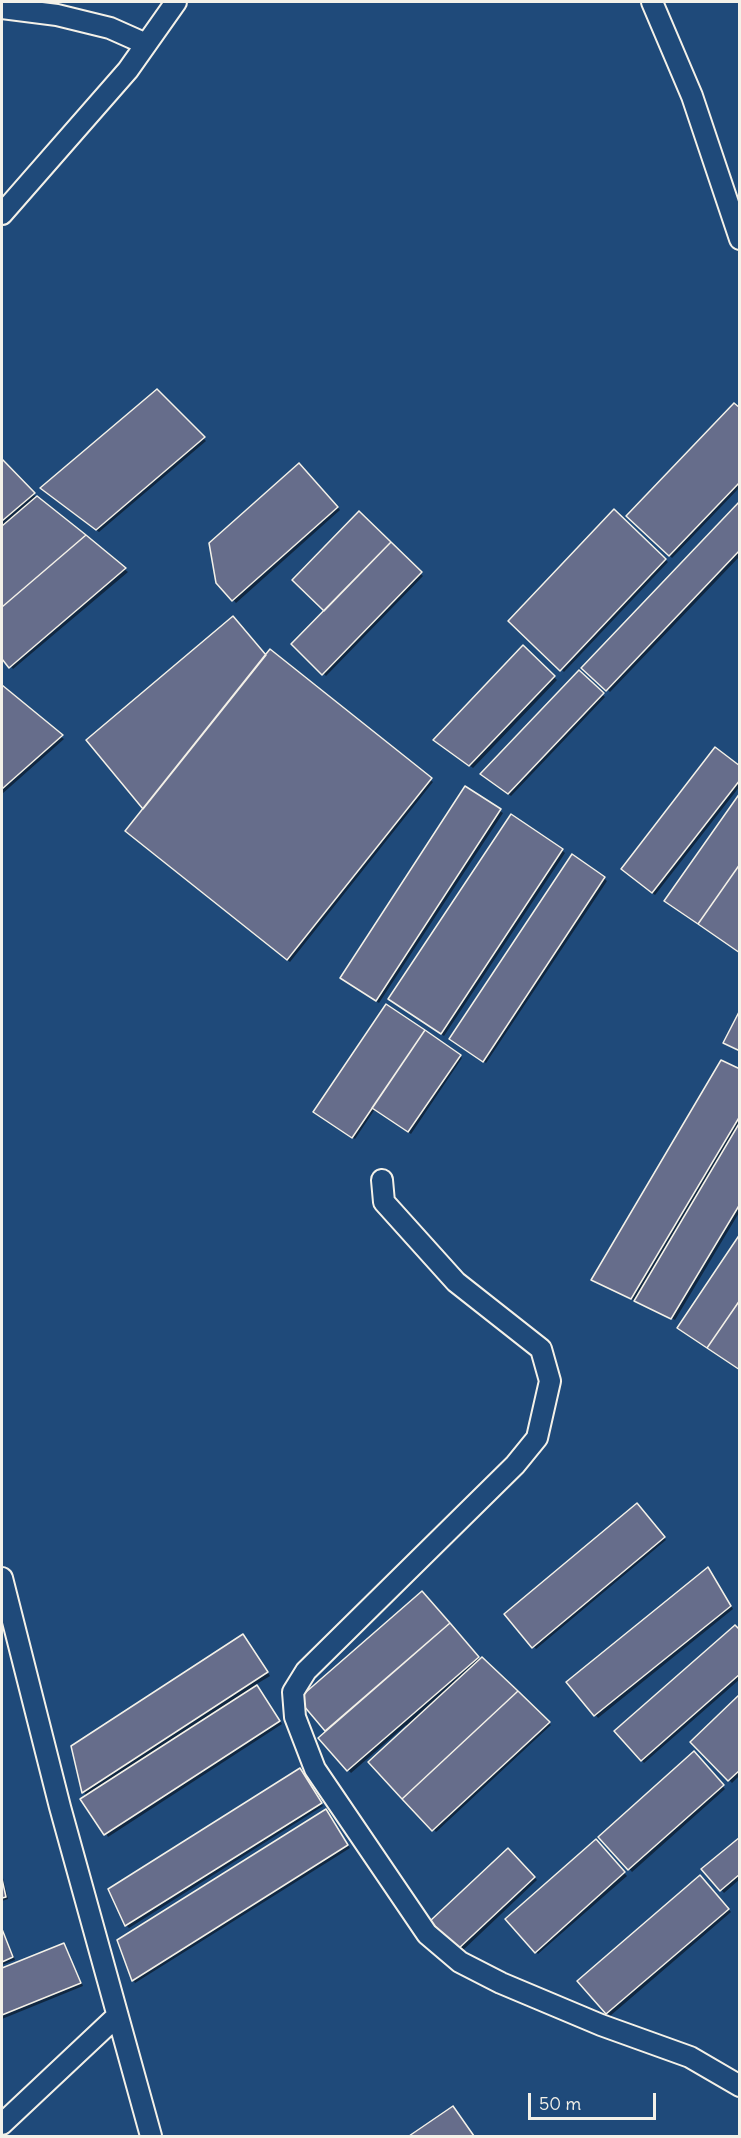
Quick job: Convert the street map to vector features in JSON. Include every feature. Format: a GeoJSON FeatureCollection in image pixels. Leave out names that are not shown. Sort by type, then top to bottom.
{"type":"FeatureCollection","features":[{"type":"Feature","properties":{"kind":"street"},"geometry":{"type":"LineString","coordinates":[[2,214],[128,70],[176,2]]}},
{"type":"Feature","properties":{"kind":"street"},"geometry":{"type":"LineString","coordinates":[[652,2],[692,96],[740,239]]}},
{"type":"Feature","properties":{"kind":"street"},"geometry":{"type":"LineString","coordinates":[[2,8],[57,15],[110,28],[146,44]]}},
{"type":"Feature","properties":{"kind":"street"},"geometry":{"type":"LineString","coordinates":[[382,1180],[384,1202],[456,1282],[541,1349],[550,1381],[537,1438],[515,1465],[306,1671],[297,1685],[293,1692],[295,1717],[315,1769],[427,1934],[460,1962],[501,1983],[601,2025],[690,2057],[740,2086]]}},
{"type":"Feature","properties":{"kind":"street"},"geometry":{"type":"LineString","coordinates":[[2,1578],[117,2016],[151,2136]]}},
{"type":"Feature","properties":{"kind":"street"},"geometry":{"type":"LineString","coordinates":[[2,2124],[117,2016]]}},
{"type":"Feature","properties":{"kind":"building"},"geometry":{"type":"Polygon","coordinates":[[[157,389],[205,437],[96,530],[40,488],[157,389]]]}},
{"type":"Feature","properties":{"kind":"building"},"geometry":{"type":"Polygon","coordinates":[[[734,403],[740,408],[740,482],[669,556],[626,516],[734,403]]]}},
{"type":"Feature","properties":{"kind":"building"},"geometry":{"type":"Polygon","coordinates":[[[2,459],[35,493],[2,521],[2,459]]]}},
{"type":"Feature","properties":{"kind":"building"},"geometry":{"type":"Polygon","coordinates":[[[299,463],[338,507],[232,601],[216,583],[209,543],[299,463]]]}},
{"type":"Feature","properties":{"kind":"building"},"geometry":{"type":"Polygon","coordinates":[[[37,496],[86,535],[2,607],[2,526],[37,496]]]}},
{"type":"Feature","properties":{"kind":"building"},"geometry":{"type":"Polygon","coordinates":[[[740,501],[740,550],[606,691],[581,668],[740,501]]]}},
{"type":"Feature","properties":{"kind":"building"},"geometry":{"type":"Polygon","coordinates":[[[614,509],[666,559],[560,671],[508,621],[614,509]]]}},
{"type":"Feature","properties":{"kind":"building"},"geometry":{"type":"Polygon","coordinates":[[[359,511],[391,542],[324,611],[292,580],[359,511]]]}},
{"type":"Feature","properties":{"kind":"building"},"geometry":{"type":"Polygon","coordinates":[[[86,535],[126,568],[9,668],[2,659],[2,607],[86,535]]]}},
{"type":"Feature","properties":{"kind":"building"},"geometry":{"type":"Polygon","coordinates":[[[391,542],[422,572],[322,675],[291,644],[391,542]]]}},
{"type":"Feature","properties":{"kind":"building"},"geometry":{"type":"Polygon","coordinates":[[[233,616],[266,655],[143,809],[86,740],[233,616]]]}},
{"type":"Feature","properties":{"kind":"building"},"geometry":{"type":"Polygon","coordinates":[[[523,645],[555,676],[469,766],[433,740],[523,645]]]}},
{"type":"Feature","properties":{"kind":"building"},"geometry":{"type":"Polygon","coordinates":[[[270,649],[432,778],[287,960],[125,831],[270,649]]]}},
{"type":"Feature","properties":{"kind":"building"},"geometry":{"type":"Polygon","coordinates":[[[579,670],[604,693],[508,794],[480,774],[579,670]]]}},
{"type":"Feature","properties":{"kind":"building"},"geometry":{"type":"Polygon","coordinates":[[[2,685],[63,735],[2,789],[2,685]]]}},
{"type":"Feature","properties":{"kind":"building"},"geometry":{"type":"Polygon","coordinates":[[[715,747],[740,766],[740,780],[652,893],[621,869],[715,747]]]}},
{"type":"Feature","properties":{"kind":"building"},"geometry":{"type":"Polygon","coordinates":[[[465,786],[501,809],[376,1001],[340,978],[465,786]]]}},
{"type":"Feature","properties":{"kind":"building"},"geometry":{"type":"Polygon","coordinates":[[[740,793],[740,864],[698,924],[664,901],[740,793]]]}},
{"type":"Feature","properties":{"kind":"building"},"geometry":{"type":"Polygon","coordinates":[[[511,814],[563,849],[441,1034],[388,999],[511,814]]]}},
{"type":"Feature","properties":{"kind":"building"},"geometry":{"type":"Polygon","coordinates":[[[572,854],[605,877],[483,1062],[449,1039],[572,854]]]}},
{"type":"Feature","properties":{"kind":"building"},"geometry":{"type":"Polygon","coordinates":[[[740,864],[740,953],[698,924],[740,864]]]}},
{"type":"Feature","properties":{"kind":"building"},"geometry":{"type":"Polygon","coordinates":[[[386,1004],[425,1030],[352,1138],[313,1112],[386,1004]]]}},
{"type":"Feature","properties":{"kind":"building"},"geometry":{"type":"Polygon","coordinates":[[[740,1010],[740,1051],[723,1043],[740,1010]]]}},
{"type":"Feature","properties":{"kind":"building"},"geometry":{"type":"Polygon","coordinates":[[[425,1030],[461,1055],[408,1132],[372,1108],[425,1030]]]}},
{"type":"Feature","properties":{"kind":"building"},"geometry":{"type":"Polygon","coordinates":[[[721,1060],[740,1069],[740,1116],[631,1299],[591,1280],[721,1060]]]}},
{"type":"Feature","properties":{"kind":"building"},"geometry":{"type":"Polygon","coordinates":[[[740,1122],[740,1204],[671,1319],[634,1301],[740,1122]]]}},
{"type":"Feature","properties":{"kind":"building"},"geometry":{"type":"Polygon","coordinates":[[[740,1234],[740,1300],[707,1348],[677,1328],[740,1234]]]}},
{"type":"Feature","properties":{"kind":"building"},"geometry":{"type":"Polygon","coordinates":[[[740,1300],[740,1370],[707,1348],[740,1300]]]}},
{"type":"Feature","properties":{"kind":"building"},"geometry":{"type":"Polygon","coordinates":[[[637,1503],[665,1537],[532,1648],[504,1614],[637,1503]]]}},
{"type":"Feature","properties":{"kind":"building"},"geometry":{"type":"Polygon","coordinates":[[[708,1567],[731,1606],[594,1716],[566,1682],[708,1567]]]}},
{"type":"Feature","properties":{"kind":"building"},"geometry":{"type":"Polygon","coordinates":[[[422,1591],[450,1623],[325,1731],[298,1699],[422,1591]]]}},
{"type":"Feature","properties":{"kind":"building"},"geometry":{"type":"Polygon","coordinates":[[[450,1623],[479,1657],[347,1771],[318,1738],[450,1623]]]}},
{"type":"Feature","properties":{"kind":"building"},"geometry":{"type":"Polygon","coordinates":[[[735,1625],[740,1630],[740,1674],[641,1761],[614,1731],[735,1625]]]}},
{"type":"Feature","properties":{"kind":"building"},"geometry":{"type":"Polygon","coordinates":[[[243,1634],[268,1672],[82,1793],[71,1746],[243,1634]]]}},
{"type":"Feature","properties":{"kind":"building"},"geometry":{"type":"Polygon","coordinates":[[[482,1657],[518,1691],[402,1799],[368,1762],[482,1657]]]}},
{"type":"Feature","properties":{"kind":"building"},"geometry":{"type":"Polygon","coordinates":[[[257,1685],[280,1721],[104,1835],[80,1799],[257,1685]]]}},
{"type":"Feature","properties":{"kind":"building"},"geometry":{"type":"Polygon","coordinates":[[[518,1691],[550,1722],[432,1831],[402,1799],[518,1691]]]}},
{"type":"Feature","properties":{"kind":"building"},"geometry":{"type":"Polygon","coordinates":[[[740,1694],[740,1770],[728,1781],[690,1742],[740,1694]]]}},
{"type":"Feature","properties":{"kind":"building"},"geometry":{"type":"Polygon","coordinates":[[[694,1751],[724,1785],[628,1870],[598,1837],[694,1751]]]}},
{"type":"Feature","properties":{"kind":"building"},"geometry":{"type":"Polygon","coordinates":[[[300,1768],[322,1803],[125,1926],[108,1889],[300,1768]]]}},
{"type":"Feature","properties":{"kind":"building"},"geometry":{"type":"Polygon","coordinates":[[[326,1809],[348,1845],[132,1981],[117,1940],[326,1809]]]}},
{"type":"Feature","properties":{"kind":"building"},"geometry":{"type":"Polygon","coordinates":[[[740,1837],[740,1874],[720,1891],[701,1869],[740,1837]]]}},
{"type":"Feature","properties":{"kind":"building"},"geometry":{"type":"Polygon","coordinates":[[[596,1839],[625,1872],[535,1953],[505,1919],[596,1839]]]}},
{"type":"Feature","properties":{"kind":"building"},"geometry":{"type":"Polygon","coordinates":[[[508,1848],[535,1877],[457,1950],[430,1921],[508,1848]]]}},
{"type":"Feature","properties":{"kind":"building"},"geometry":{"type":"Polygon","coordinates":[[[700,1875],[729,1909],[606,2014],[577,1981],[700,1875]]]}},
{"type":"Feature","properties":{"kind":"building"},"geometry":{"type":"Polygon","coordinates":[[[2,1879],[6,1897],[2,1898],[2,1879]]]}},
{"type":"Feature","properties":{"kind":"building"},"geometry":{"type":"Polygon","coordinates":[[[2,1929],[13,1957],[2,1962],[2,1929]]]}},
{"type":"Feature","properties":{"kind":"building"},"geometry":{"type":"Polygon","coordinates":[[[64,1943],[81,1983],[2,2015],[2,1968],[64,1943]]]}},
{"type":"Feature","properties":{"kind":"building"},"geometry":{"type":"Polygon","coordinates":[[[453,2106],[474,2136],[409,2136],[453,2106]]]}}]}
